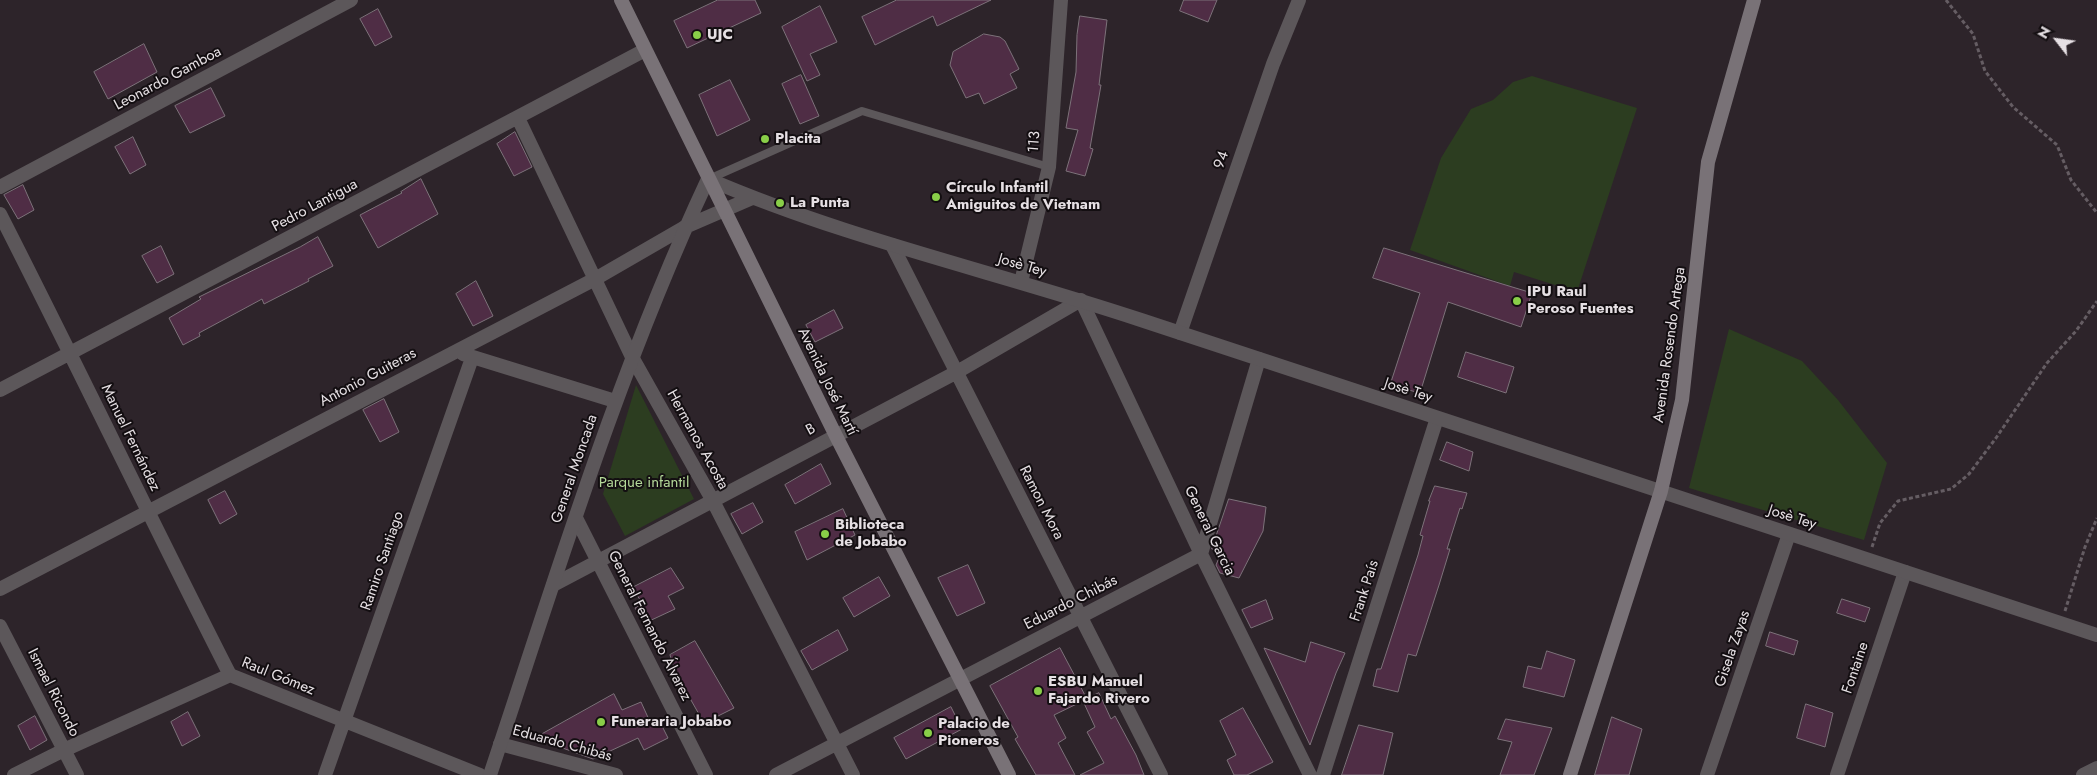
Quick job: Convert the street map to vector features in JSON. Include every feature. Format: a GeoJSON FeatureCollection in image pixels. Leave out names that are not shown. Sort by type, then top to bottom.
{"type":"FeatureCollection","features":[{"type":"Feature","properties":{"kind":"main road","name":"Avenida José Martí"},"geometry":{"type":"LineString","coordinates":[[621,0],[836,436],[1010,775]]}},
{"type":"Feature","properties":{"kind":"main road","name":"Avenida Rosendo Artega"},"geometry":{"type":"LineString","coordinates":[[1570,775],[1661,492],[1682,400],[1708,162],[1754,0]]}},
{"type":"Feature","properties":{"kind":"street","name":"Leonardo Gamboa"},"geometry":{"type":"LineString","coordinates":[[0,187],[351,0]]}},
{"type":"Feature","properties":{"kind":"street","name":"113"},"geometry":{"type":"LineString","coordinates":[[1021,282],[1049,167],[1061,0]]}},
{"type":"Feature","properties":{"kind":"street","name":"94"},"geometry":{"type":"LineString","coordinates":[[1180,333],[1273,64],[1299,0]]}},
{"type":"Feature","properties":{"kind":"street","name":"Pedro Lantigua"},"geometry":{"type":"LineString","coordinates":[[0,390],[646,50]]}},
{"type":"Feature","properties":{"kind":"street","name":"Hermanos Acosta"},"geometry":{"type":"LineString","coordinates":[[518,118],[632,357],[713,501],[852,775]]}},
{"type":"Feature","properties":{"kind":"street","name":"Josè Tey"},"geometry":{"type":"LineString","coordinates":[[708,179],[752,198],[892,245],[1082,300],[2097,635]]}},
{"type":"Feature","properties":{"kind":"street","name":"General Moncada"},"geometry":{"type":"LineString","coordinates":[[490,775],[615,401],[685,227],[708,179]]}},
{"type":"Feature","properties":{"kind":"street","name":"Antonio Guiteras"},"geometry":{"type":"LineString","coordinates":[[0,589],[595,279],[685,227],[752,198]]}},
{"type":"Feature","properties":{"kind":"street","name":"Manuel Fernández"},"geometry":{"type":"LineString","coordinates":[[0,214],[71,353],[147,512],[230,675]]}},
{"type":"Feature","properties":{"kind":"street","name":"Ramon Mora"},"geometry":{"type":"LineString","coordinates":[[892,245],[1161,775]]}},
{"type":"Feature","properties":{"kind":"street","name":"B"},"geometry":{"type":"LineString","coordinates":[[553,585],[957,372],[1082,300]]}},
{"type":"Feature","properties":{"kind":"street","name":"General Garcia"},"geometry":{"type":"LineString","coordinates":[[1082,300],[1201,554],[1310,775]]}},
{"type":"Feature","properties":{"kind":"street"},"geometry":{"type":"LineString","coordinates":[[456,350],[472,358],[615,401]]}},
{"type":"Feature","properties":{"kind":"street","name":"Ramiro Santiago"},"geometry":{"type":"LineString","coordinates":[[325,775],[472,358]]}},
{"type":"Feature","properties":{"kind":"street"},"geometry":{"type":"LineString","coordinates":[[1201,554],[1260,359]]}},
{"type":"Feature","properties":{"kind":"street","name":"Frank País"},"geometry":{"type":"LineString","coordinates":[[1323,775],[1437,418]]}},
{"type":"Feature","properties":{"kind":"street","name":"General Fernando Álvarez"},"geometry":{"type":"LineString","coordinates":[[576,518],[706,775]]}},
{"type":"Feature","properties":{"kind":"street","name":"Gisela Zayas"},"geometry":{"type":"LineString","coordinates":[[1707,775],[1789,534]]}},
{"type":"Feature","properties":{"kind":"street","name":"Eduardo Chibás"},"geometry":{"type":"LineString","coordinates":[[776,775],[1201,554]]}},
{"type":"Feature","properties":{"kind":"street","name":"Fontaine"},"geometry":{"type":"LineString","coordinates":[[1838,775],[1906,572]]}},
{"type":"Feature","properties":{"kind":"street","name":"Ismael Ricondo"},"geometry":{"type":"LineString","coordinates":[[0,626],[76,775]]}},
{"type":"Feature","properties":{"kind":"street","name":"Raul Gómez"},"geometry":{"type":"LineString","coordinates":[[14,775],[64,750],[230,675],[480,775]]}},
{"type":"Feature","properties":{"kind":"street","name":"Eduardo Chibás"},"geometry":{"type":"LineString","coordinates":[[500,744],[616,775]]}},
{"type":"Feature","properties":{"kind":"street"},"geometry":{"type":"LineString","coordinates":[[2083,775],[2097,767]]}},
{"type":"Feature","properties":{"kind":"lane"},"geometry":{"type":"LineString","coordinates":[[708,179],[862,111],[1049,167]]}},
{"type":"Feature","properties":{"kind":"path"},"geometry":{"type":"LineString","coordinates":[[1946,0],[1973,34],[1985,70],[2013,107],[2057,145],[2071,180],[2097,213]]}},
{"type":"Feature","properties":{"kind":"path"},"geometry":{"type":"LineString","coordinates":[[1868,560],[1880,523],[1898,501],[1951,489],[1969,474],[2047,363],[2076,331],[2097,301]]}},
{"type":"Feature","properties":{"kind":"path"},"geometry":{"type":"LineString","coordinates":[[2061,623],[2085,546],[2097,518]]}},
{"type":"Feature","properties":{"kind":"green space"},"geometry":{"type":"Polygon","coordinates":[[[1532,76],[1637,108],[1577,292],[1514,272],[1510,286],[1410,250],[1441,158],[1471,109],[1493,100],[1513,82],[1532,76]]]}},
{"type":"Feature","properties":{"kind":"green space"},"geometry":{"type":"Polygon","coordinates":[[[1729,329],[1802,361],[1838,400],[1887,463],[1864,540],[1689,488],[1729,329]]]}},
{"type":"Feature","properties":{"kind":"green space","name":"Parque infantil"},"geometry":{"type":"Polygon","coordinates":[[[636,385],[694,499],[625,536],[603,494],[636,385]]]}},
{"type":"Feature","properties":{"kind":"building","name":"UJC"},"geometry":{"type":"Polygon","coordinates":[[[718,0],[755,0],[761,13],[687,48],[674,21],[718,0]]]}},
{"type":"Feature","properties":{"kind":"building"},"geometry":{"type":"Polygon","coordinates":[[[897,0],[991,0],[937,26],[933,16],[875,45],[862,17],[897,0]]]}},
{"type":"Feature","properties":{"kind":"building"},"geometry":{"type":"Polygon","coordinates":[[[1184,0],[1217,0],[1208,22],[1180,11],[1184,0]]]}},
{"type":"Feature","properties":{"kind":"building"},"geometry":{"type":"Polygon","coordinates":[[[820,6],[837,42],[810,54],[820,75],[807,81],[782,27],[820,6]]]}},
{"type":"Feature","properties":{"kind":"building"},"geometry":{"type":"Polygon","coordinates":[[[378,9],[392,37],[375,46],[360,19],[378,9]]]}},
{"type":"Feature","properties":{"kind":"building"},"geometry":{"type":"Polygon","coordinates":[[[1080,16],[1107,20],[1099,85],[1101,85],[1090,148],[1093,149],[1085,176],[1066,171],[1078,130],[1066,128],[1076,72],[1077,35],[1080,16]]]}},
{"type":"Feature","properties":{"kind":"building"},"geometry":{"type":"Polygon","coordinates":[[[984,34],[1000,37],[1005,41],[1019,69],[1010,74],[1017,88],[984,104],[979,93],[966,98],[950,65],[953,52],[984,34]]]}},
{"type":"Feature","properties":{"kind":"building"},"geometry":{"type":"Polygon","coordinates":[[[144,44],[157,72],[108,99],[94,72],[144,44]]]}},
{"type":"Feature","properties":{"kind":"building"},"geometry":{"type":"Polygon","coordinates":[[[801,75],[819,116],[800,124],[782,84],[801,75]]]}},
{"type":"Feature","properties":{"kind":"building"},"geometry":{"type":"Polygon","coordinates":[[[730,80],[750,120],[717,136],[699,95],[730,80]]]}},
{"type":"Feature","properties":{"kind":"building"},"geometry":{"type":"Polygon","coordinates":[[[211,88],[225,116],[190,133],[175,106],[211,88]]]}},
{"type":"Feature","properties":{"kind":"building"},"geometry":{"type":"Polygon","coordinates":[[[515,132],[532,167],[514,176],[497,144],[515,132]]]}},
{"type":"Feature","properties":{"kind":"building"},"geometry":{"type":"Polygon","coordinates":[[[133,137],[146,165],[130,174],[115,147],[133,137]]]}},
{"type":"Feature","properties":{"kind":"building"},"geometry":{"type":"Polygon","coordinates":[[[421,179],[438,214],[378,248],[360,215],[402,193],[421,179]]]}},
{"type":"Feature","properties":{"kind":"building"},"geometry":{"type":"Polygon","coordinates":[[[23,185],[34,210],[18,219],[4,195],[23,185]]]}},
{"type":"Feature","properties":{"kind":"building"},"geometry":{"type":"Polygon","coordinates":[[[318,237],[333,266],[308,279],[309,281],[264,304],[262,299],[199,333],[200,336],[183,345],[169,318],[201,299],[199,297],[318,237]]]}},
{"type":"Feature","properties":{"kind":"building"},"geometry":{"type":"Polygon","coordinates":[[[161,246],[174,274],[157,283],[142,256],[161,246]]]}},
{"type":"Feature","properties":{"kind":"building"},"geometry":{"type":"Polygon","coordinates":[[[1384,248],[1532,293],[1521,327],[1448,302],[1420,393],[1390,385],[1420,293],[1373,278],[1384,248]]]}},
{"type":"Feature","properties":{"kind":"building"},"geometry":{"type":"Polygon","coordinates":[[[476,281],[493,316],[473,326],[456,294],[476,281]]]}},
{"type":"Feature","properties":{"kind":"building"},"geometry":{"type":"Polygon","coordinates":[[[834,310],[843,328],[815,342],[806,325],[834,310]]]}},
{"type":"Feature","properties":{"kind":"building"},"geometry":{"type":"Polygon","coordinates":[[[1466,352],[1514,367],[1506,393],[1458,377],[1466,352]]]}},
{"type":"Feature","properties":{"kind":"building"},"geometry":{"type":"Polygon","coordinates":[[[384,399],[399,432],[380,442],[363,410],[384,399]]]}},
{"type":"Feature","properties":{"kind":"building"},"geometry":{"type":"Polygon","coordinates":[[[1447,442],[1473,452],[1469,471],[1440,460],[1447,442]]]}},
{"type":"Feature","properties":{"kind":"building"},"geometry":{"type":"Polygon","coordinates":[[[821,464],[831,484],[795,504],[785,485],[821,464]]]}},
{"type":"Feature","properties":{"kind":"building"},"geometry":{"type":"Polygon","coordinates":[[[1435,486],[1467,493],[1462,509],[1460,508],[1447,549],[1450,549],[1439,585],[1416,656],[1408,654],[1398,692],[1373,686],[1377,669],[1381,669],[1418,555],[1423,536],[1420,535],[1435,486]]]}},
{"type":"Feature","properties":{"kind":"building"},"geometry":{"type":"Polygon","coordinates":[[[225,491],[237,514],[220,524],[208,500],[225,491]]]}},
{"type":"Feature","properties":{"kind":"building"},"geometry":{"type":"Polygon","coordinates":[[[1229,499],[1266,507],[1263,531],[1239,578],[1220,573],[1216,565],[1221,553],[1212,549],[1229,499]]]}},
{"type":"Feature","properties":{"kind":"building"},"geometry":{"type":"Polygon","coordinates":[[[753,503],[763,522],[742,534],[731,514],[753,503]]]}},
{"type":"Feature","properties":{"kind":"building","name":"Biblioteca de Jobabo"},"geometry":{"type":"Polygon","coordinates":[[[843,509],[855,535],[807,560],[795,532],[843,509]]]}},
{"type":"Feature","properties":{"kind":"building"},"geometry":{"type":"Polygon","coordinates":[[[968,565],[985,603],[957,616],[938,578],[968,565]]]}},
{"type":"Feature","properties":{"kind":"building"},"geometry":{"type":"Polygon","coordinates":[[[671,568],[684,588],[668,596],[675,609],[645,623],[635,608],[643,604],[632,588],[671,568]]]}},
{"type":"Feature","properties":{"kind":"building"},"geometry":{"type":"Polygon","coordinates":[[[879,577],[890,596],[854,617],[843,598],[879,577]]]}},
{"type":"Feature","properties":{"kind":"building"},"geometry":{"type":"Polygon","coordinates":[[[1842,599],[1870,608],[1865,622],[1837,613],[1842,599]]]}},
{"type":"Feature","properties":{"kind":"building"},"geometry":{"type":"Polygon","coordinates":[[[1266,600],[1273,619],[1251,628],[1242,610],[1266,600]]]}},
{"type":"Feature","properties":{"kind":"building"},"geometry":{"type":"Polygon","coordinates":[[[838,630],[848,650],[812,670],[801,651],[838,630]]]}},
{"type":"Feature","properties":{"kind":"building"},"geometry":{"type":"Polygon","coordinates":[[[1770,632],[1798,641],[1794,655],[1766,646],[1770,632]]]}},
{"type":"Feature","properties":{"kind":"building"},"geometry":{"type":"Polygon","coordinates":[[[695,641],[734,708],[704,723],[675,672],[670,655],[695,641]]]}},
{"type":"Feature","properties":{"kind":"building"},"geometry":{"type":"Polygon","coordinates":[[[1311,642],[1345,653],[1310,745],[1264,648],[1305,662],[1311,642]]]}},
{"type":"Feature","properties":{"kind":"building","name":"ESBU Manuel Fajardo Rivero"},"geometry":{"type":"Polygon","coordinates":[[[1060,648],[1087,699],[1054,715],[1066,738],[1058,743],[1075,775],[1036,775],[1015,739],[1018,737],[990,686],[1060,648]]]}},
{"type":"Feature","properties":{"kind":"building"},"geometry":{"type":"Polygon","coordinates":[[[1547,651],[1575,660],[1564,697],[1523,687],[1528,666],[1541,669],[1547,651]]]}},
{"type":"Feature","properties":{"kind":"building"},"geometry":{"type":"Polygon","coordinates":[[[1099,693],[1111,719],[1115,716],[1136,755],[1144,775],[1080,775],[1104,763],[1087,732],[1095,727],[1083,701],[1099,693]]]}},
{"type":"Feature","properties":{"kind":"building","name":"Funeraria Jobabo"},"geometry":{"type":"Polygon","coordinates":[[[614,694],[622,710],[641,702],[651,724],[659,720],[668,738],[644,750],[638,738],[593,759],[535,738],[614,694]]]}},
{"type":"Feature","properties":{"kind":"building"},"geometry":{"type":"Polygon","coordinates":[[[1806,704],[1833,713],[1825,747],[1797,738],[1806,704]]]}},
{"type":"Feature","properties":{"kind":"building","name":"Palacio de Pioneros"},"geometry":{"type":"Polygon","coordinates":[[[951,707],[962,729],[906,759],[894,738],[951,707]]]}},
{"type":"Feature","properties":{"kind":"building"},"geometry":{"type":"Polygon","coordinates":[[[1243,708],[1273,762],[1247,775],[1234,775],[1227,760],[1236,755],[1220,721],[1243,708]]]}},
{"type":"Feature","properties":{"kind":"building"},"geometry":{"type":"Polygon","coordinates":[[[188,712],[200,736],[182,746],[171,722],[188,712]]]}},
{"type":"Feature","properties":{"kind":"building"},"geometry":{"type":"Polygon","coordinates":[[[35,716],[47,740],[30,750],[18,726],[35,716]]]}},
{"type":"Feature","properties":{"kind":"building"},"geometry":{"type":"Polygon","coordinates":[[[1612,717],[1642,729],[1629,775],[1595,775],[1612,717]]]}},
{"type":"Feature","properties":{"kind":"building"},"geometry":{"type":"Polygon","coordinates":[[[1506,719],[1552,728],[1534,775],[1500,775],[1512,742],[1498,739],[1506,719]]]}},
{"type":"Feature","properties":{"kind":"building"},"geometry":{"type":"Polygon","coordinates":[[[1359,725],[1393,733],[1383,775],[1342,775],[1359,725]]]}},
{"type":"Feature","properties":{"kind":"place","name":"UJC"},"geometry":{"type":"Point","coordinates":[697,35]}},
{"type":"Feature","properties":{"kind":"place","name":"Placita"},"geometry":{"type":"Point","coordinates":[765,139]}},
{"type":"Feature","properties":{"kind":"place","name":"Círculo Infantil Amiguitos de Vietnam"},"geometry":{"type":"Point","coordinates":[936,197]}},
{"type":"Feature","properties":{"kind":"place","name":"La Punta"},"geometry":{"type":"Point","coordinates":[780,203]}},
{"type":"Feature","properties":{"kind":"place","name":"IPU Raul Peroso Fuentes"},"geometry":{"type":"Point","coordinates":[1517,301]}},
{"type":"Feature","properties":{"kind":"place","name":"Biblioteca de Jobabo"},"geometry":{"type":"Point","coordinates":[825,534]}},
{"type":"Feature","properties":{"kind":"place","name":"ESBU Manuel Fajardo Rivero"},"geometry":{"type":"Point","coordinates":[1038,691]}},
{"type":"Feature","properties":{"kind":"place","name":"Funeraria Jobabo"},"geometry":{"type":"Point","coordinates":[601,722]}},
{"type":"Feature","properties":{"kind":"place","name":"Palacio de Pioneros"},"geometry":{"type":"Point","coordinates":[928,733]}}]}
